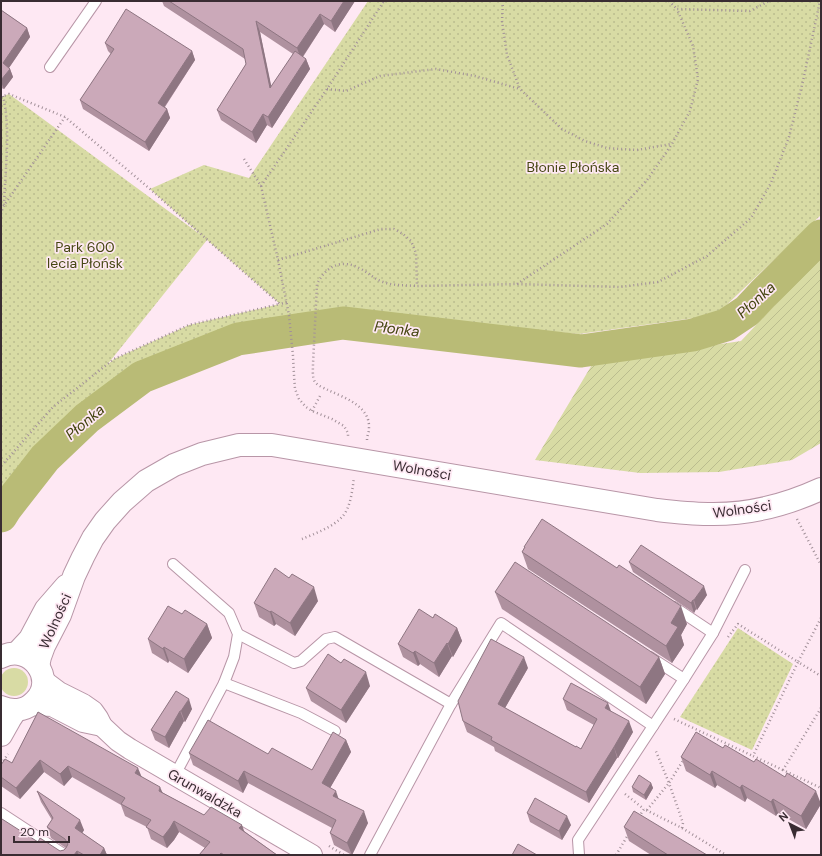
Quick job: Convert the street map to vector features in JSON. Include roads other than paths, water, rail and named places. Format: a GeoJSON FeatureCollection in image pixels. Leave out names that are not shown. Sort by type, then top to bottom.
{"type":"FeatureCollection","features":[{"type":"Feature","properties":{"kind":"street","name":"Wolności"},"geometry":{"type":"LineString","coordinates":[[16,707],[38,698],[42,690],[40,657],[44,646],[60,615],[74,576],[93,538],[109,516],[122,502],[146,481],[174,465],[202,454],[239,445],[272,445],[685,513],[735,513],[791,501],[821,489]]}},
{"type":"Feature","properties":{"kind":"street","name":"Wolności"},"geometry":{"type":"LineString","coordinates":[[6,655],[30,639],[46,608],[74,576]]}},
{"type":"Feature","properties":{"kind":"street"},"geometry":{"type":"LineString","coordinates":[[6,655],[29,657],[34,661],[40,673]]}},
{"type":"Feature","properties":{"kind":"street","name":"Grunwaldzka"},"geometry":{"type":"LineString","coordinates":[[40,673],[59,692],[93,710],[102,726],[130,750],[312,855]]}},
{"type":"Feature","properties":{"kind":"street","name":"Grunwaldzka"},"geometry":{"type":"LineString","coordinates":[[16,707],[41,705],[52,706],[84,722],[102,726]]}},
{"type":"Feature","properties":{"kind":"street"},"geometry":{"type":"LineString","coordinates":[[6,743],[10,719],[16,707]]}},
{"type":"Feature","properties":{"kind":"lane"},"geometry":{"type":"LineString","coordinates":[[50,67],[96,1]]}},
{"type":"Feature","properties":{"kind":"lane"},"geometry":{"type":"LineString","coordinates":[[173,564],[229,613],[238,634],[234,657],[224,683],[175,776]]}},
{"type":"Feature","properties":{"kind":"lane"},"geometry":{"type":"LineString","coordinates":[[579,855],[578,840],[713,633],[745,570]]}},
{"type":"Feature","properties":{"kind":"lane"},"geometry":{"type":"LineString","coordinates":[[667,603],[713,633]]}},
{"type":"Feature","properties":{"kind":"lane"},"geometry":{"type":"LineString","coordinates":[[370,855],[452,704],[501,623],[653,726]]}},
{"type":"Feature","properties":{"kind":"lane"},"geometry":{"type":"LineString","coordinates":[[238,634],[294,663],[301,661],[326,639],[335,637],[452,704]]}},
{"type":"Feature","properties":{"kind":"lane"},"geometry":{"type":"LineString","coordinates":[[644,653],[684,679]]}},
{"type":"Feature","properties":{"kind":"lane"},"geometry":{"type":"LineString","coordinates":[[224,683],[301,713],[335,732]]}},
{"type":"Feature","properties":{"kind":"lane"},"geometry":{"type":"LineString","coordinates":[[1,813],[64,855]]}},
{"type":"Feature","properties":{"kind":"waterway","name":"Płonka"},"geometry":{"type":"LineString","coordinates":[[1,516],[45,458],[87,418],[142,377],[238,339],[343,323],[581,351],[693,335],[726,325],[747,311],[821,236]]}},
{"type":"Feature","properties":{"kind":"park label","name":"Błonie Płońska"},"geometry":{"type":"Point","coordinates":[573,167]}},
{"type":"Feature","properties":{"kind":"park label","name":"Park 600 lecia Płońsk"},"geometry":{"type":"Point","coordinates":[85,256]}}]}
